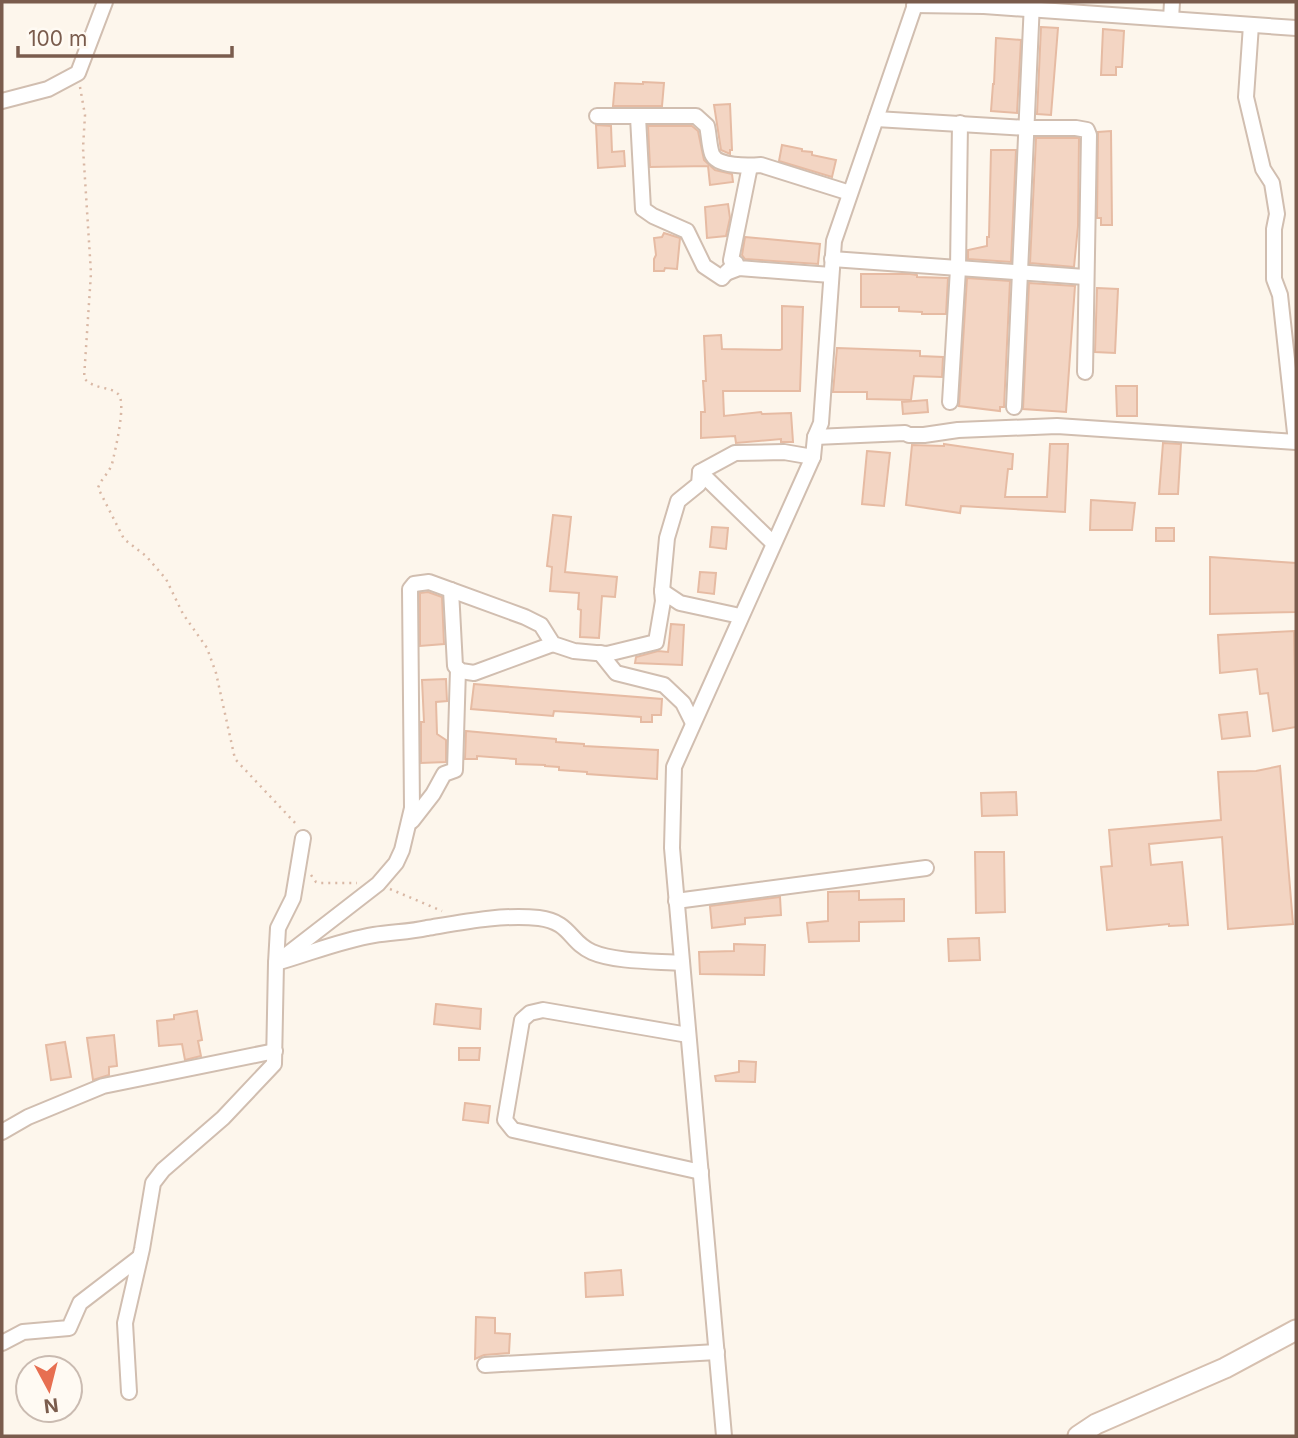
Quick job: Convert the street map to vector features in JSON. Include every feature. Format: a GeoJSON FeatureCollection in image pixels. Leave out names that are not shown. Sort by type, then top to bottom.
{"type":"FeatureCollection","features":[{"type":"Feature","properties":{"kind":"street"},"geometry":{"type":"LineString","coordinates":[[2,101],[48,89],[78,73],[105,2]]}},
{"type":"Feature","properties":{"kind":"street"},"geometry":{"type":"LineString","coordinates":[[1171,19],[1172,2]]}},
{"type":"Feature","properties":{"kind":"street"},"geometry":{"type":"LineString","coordinates":[[724,1436],[672,848],[674,767],[813,457],[821,423],[834,242],[915,4],[1099,8],[1171,19],[1296,28]]}},
{"type":"Feature","properties":{"kind":"street"},"geometry":{"type":"LineString","coordinates":[[1014,407],[1032,5]]}},
{"type":"Feature","properties":{"kind":"street"},"geometry":{"type":"LineString","coordinates":[[816,438],[905,433],[924,435],[958,430],[1057,426],[1296,442],[1280,295],[1274,279],[1274,229],[1277,214],[1272,183],[1263,169],[1246,97],[1251,25]]}},
{"type":"Feature","properties":{"kind":"street"},"geometry":{"type":"LineString","coordinates":[[597,116],[700,118],[707,126],[712,156],[719,162],[761,165],[850,193]]}},
{"type":"Feature","properties":{"kind":"street"},"geometry":{"type":"LineString","coordinates":[[638,117],[643,209],[687,231],[704,266],[722,278],[736,263],[732,260],[750,166]]}},
{"type":"Feature","properties":{"kind":"street"},"geometry":{"type":"LineString","coordinates":[[876,119],[1087,130],[1085,372]]}},
{"type":"Feature","properties":{"kind":"street"},"geometry":{"type":"LineString","coordinates":[[950,402],[958,269],[960,123]]}},
{"type":"Feature","properties":{"kind":"street"},"geometry":{"type":"LineString","coordinates":[[832,259],[1085,277]]}},
{"type":"Feature","properties":{"kind":"street"},"geometry":{"type":"LineString","coordinates":[[726,273],[739,268],[831,275]]}},
{"type":"Feature","properties":{"kind":"street"},"geometry":{"type":"LineString","coordinates":[[700,472],[736,453],[784,452],[813,457]]}},
{"type":"Feature","properties":{"kind":"street"},"geometry":{"type":"LineString","coordinates":[[700,472],[773,543]]}},
{"type":"Feature","properties":{"kind":"street"},"geometry":{"type":"LineString","coordinates":[[458,669],[474,673],[553,644],[574,651],[607,654],[656,642],[663,601],[667,538],[678,501],[699,484],[700,472]]}},
{"type":"Feature","properties":{"kind":"street"},"geometry":{"type":"LineString","coordinates":[[276,963],[378,884],[396,863],[412,808],[409,594],[414,584],[429,582],[525,617],[541,625],[553,644]]}},
{"type":"Feature","properties":{"kind":"street"},"geometry":{"type":"LineString","coordinates":[[409,825],[433,794],[444,774],[456,770],[458,669],[455,666],[451,590]]}},
{"type":"Feature","properties":{"kind":"street"},"geometry":{"type":"LineString","coordinates":[[662,591],[680,603],[740,616]]}},
{"type":"Feature","properties":{"kind":"street"},"geometry":{"type":"LineString","coordinates":[[600,653],[616,673],[664,685],[683,703],[693,723]]}},
{"type":"Feature","properties":{"kind":"street"},"geometry":{"type":"LineString","coordinates":[[129,1392],[125,1322],[140,1257],[150,1191],[157,1176],[223,1118],[274,1064],[278,928],[293,898],[303,838]]}},
{"type":"Feature","properties":{"kind":"street"},"geometry":{"type":"LineString","coordinates":[[676,901],[926,868]]}},
{"type":"Feature","properties":{"kind":"street"},"geometry":{"type":"LineString","coordinates":[[276,963],[372,935],[464,921],[540,918],[561,925],[591,952],[613,957],[682,963]]}},
{"type":"Feature","properties":{"kind":"street"},"geometry":{"type":"LineString","coordinates":[[688,1035],[542,1010],[530,1013],[522,1020],[505,1120],[513,1130],[701,1172]]}},
{"type":"Feature","properties":{"kind":"street"},"geometry":{"type":"LineString","coordinates":[[2,1132],[28,1117],[103,1086],[275,1051]]}},
{"type":"Feature","properties":{"kind":"street"},"geometry":{"type":"LineString","coordinates":[[2,1343],[23,1332],[69,1328],[80,1303],[140,1257]]}},
{"type":"Feature","properties":{"kind":"street"},"geometry":{"type":"LineString","coordinates":[[1078,1436],[1096,1424],[1226,1368],[1296,1330]]}},
{"type":"Feature","properties":{"kind":"street"},"geometry":{"type":"LineString","coordinates":[[485,1365],[717,1352]]}},
{"type":"Feature","properties":{"kind":"path"},"geometry":{"type":"LineString","coordinates":[[78,73],[85,115],[83,148],[91,273],[84,378],[98,387],[115,391],[120,395],[123,406],[112,464],[98,488],[124,539],[152,561],[166,579],[183,614],[207,648],[216,673],[235,759],[298,826],[303,838]]}},
{"type":"Feature","properties":{"kind":"path"},"geometry":{"type":"LineString","coordinates":[[310,875],[320,883],[378,884],[464,921]]}},
{"type":"Feature","properties":{"kind":"building"},"geometry":{"type":"Polygon","coordinates":[[[1041,27],[1058,28],[1051,115],[1037,114],[1041,27]]]}},
{"type":"Feature","properties":{"kind":"building"},"geometry":{"type":"Polygon","coordinates":[[[1103,29],[1124,31],[1122,67],[1116,67],[1116,75],[1101,75],[1103,29]]]}},
{"type":"Feature","properties":{"kind":"building"},"geometry":{"type":"Polygon","coordinates":[[[996,38],[1021,40],[1017,113],[991,111],[996,38]]]}},
{"type":"Feature","properties":{"kind":"building"},"geometry":{"type":"Polygon","coordinates":[[[615,83],[664,83],[662,106],[613,106],[615,83]]]}},
{"type":"Feature","properties":{"kind":"building"},"geometry":{"type":"Polygon","coordinates":[[[730,104],[730,154],[721,150],[714,105],[730,104]]]}},
{"type":"Feature","properties":{"kind":"building"},"geometry":{"type":"Polygon","coordinates":[[[596,125],[611,126],[612,152],[624,151],[625,166],[598,168],[596,125]]]}},
{"type":"Feature","properties":{"kind":"building"},"geometry":{"type":"Polygon","coordinates":[[[648,126],[692,126],[698,131],[704,160],[715,170],[732,174],[733,182],[710,185],[708,166],[650,167],[648,126]]]}},
{"type":"Feature","properties":{"kind":"building"},"geometry":{"type":"Polygon","coordinates":[[[1111,131],[1112,225],[1101,225],[1101,218],[1097,218],[1098,132],[1111,131]]]}},
{"type":"Feature","properties":{"kind":"building"},"geometry":{"type":"Polygon","coordinates":[[[1036,138],[1079,138],[1078,226],[1074,267],[1030,263],[1036,138]]]}},
{"type":"Feature","properties":{"kind":"building"},"geometry":{"type":"Polygon","coordinates":[[[782,145],[836,160],[832,177],[779,161],[782,145]]]}},
{"type":"Feature","properties":{"kind":"building"},"geometry":{"type":"Polygon","coordinates":[[[991,150],[1016,150],[1011,262],[968,259],[968,250],[987,246],[989,237],[991,150]]]}},
{"type":"Feature","properties":{"kind":"building"},"geometry":{"type":"Polygon","coordinates":[[[728,204],[730,218],[726,236],[707,238],[705,207],[728,204]]]}},
{"type":"Feature","properties":{"kind":"building"},"geometry":{"type":"Polygon","coordinates":[[[664,233],[680,238],[677,269],[654,271],[654,238],[662,237],[664,233]]]}},
{"type":"Feature","properties":{"kind":"building"},"geometry":{"type":"Polygon","coordinates":[[[745,237],[820,244],[818,264],[745,259],[742,255],[745,237]]]}},
{"type":"Feature","properties":{"kind":"building"},"geometry":{"type":"Polygon","coordinates":[[[861,274],[910,274],[917,277],[948,278],[946,314],[899,311],[899,307],[861,307],[861,274]]]}},
{"type":"Feature","properties":{"kind":"building"},"geometry":{"type":"Polygon","coordinates":[[[967,278],[1010,281],[1004,407],[1000,407],[1000,411],[959,406],[967,278]]]}},
{"type":"Feature","properties":{"kind":"building"},"geometry":{"type":"Polygon","coordinates":[[[1029,283],[1075,286],[1066,412],[1023,409],[1029,283]]]}},
{"type":"Feature","properties":{"kind":"building"},"geometry":{"type":"Polygon","coordinates":[[[1097,288],[1118,289],[1115,353],[1095,352],[1097,288]]]}},
{"type":"Feature","properties":{"kind":"building"},"geometry":{"type":"Polygon","coordinates":[[[782,306],[803,307],[800,391],[723,391],[724,416],[761,412],[791,413],[793,442],[781,442],[781,439],[736,443],[735,436],[701,438],[701,412],[705,412],[703,381],[706,381],[704,336],[721,335],[722,349],[780,350],[782,306]]]}},
{"type":"Feature","properties":{"kind":"building"},"geometry":{"type":"Polygon","coordinates":[[[837,348],[920,351],[920,356],[943,357],[942,377],[914,376],[911,400],[867,399],[867,392],[833,392],[837,348]]]}},
{"type":"Feature","properties":{"kind":"building"},"geometry":{"type":"Polygon","coordinates":[[[1116,386],[1137,386],[1137,416],[1117,416],[1116,386]]]}},
{"type":"Feature","properties":{"kind":"building"},"geometry":{"type":"Polygon","coordinates":[[[927,400],[928,412],[903,414],[902,402],[927,400]]]}},
{"type":"Feature","properties":{"kind":"building"},"geometry":{"type":"Polygon","coordinates":[[[1163,443],[1181,444],[1178,494],[1159,494],[1163,443]]]}},
{"type":"Feature","properties":{"kind":"building"},"geometry":{"type":"Polygon","coordinates":[[[944,444],[1013,454],[1012,469],[1008,469],[1005,497],[1047,497],[1050,444],[1068,444],[1065,512],[961,506],[960,513],[906,505],[912,445],[944,444]]]}},
{"type":"Feature","properties":{"kind":"building"},"geometry":{"type":"Polygon","coordinates":[[[867,451],[890,453],[884,506],[862,504],[867,451]]]}},
{"type":"Feature","properties":{"kind":"building"},"geometry":{"type":"Polygon","coordinates":[[[1091,500],[1135,503],[1132,530],[1090,530],[1091,500]]]}},
{"type":"Feature","properties":{"kind":"building"},"geometry":{"type":"Polygon","coordinates":[[[553,515],[571,517],[565,572],[617,577],[615,597],[602,596],[599,638],[580,637],[579,593],[550,591],[552,567],[547,566],[553,515]]]}},
{"type":"Feature","properties":{"kind":"building"},"geometry":{"type":"Polygon","coordinates":[[[712,527],[728,528],[726,549],[710,547],[712,527]]]}},
{"type":"Feature","properties":{"kind":"building"},"geometry":{"type":"Polygon","coordinates":[[[1156,528],[1174,528],[1174,541],[1156,541],[1156,528]]]}},
{"type":"Feature","properties":{"kind":"building"},"geometry":{"type":"Polygon","coordinates":[[[1210,557],[1296,563],[1296,612],[1210,614],[1210,557]]]}},
{"type":"Feature","properties":{"kind":"building"},"geometry":{"type":"Polygon","coordinates":[[[700,572],[716,573],[714,594],[698,592],[700,572]]]}},
{"type":"Feature","properties":{"kind":"building"},"geometry":{"type":"Polygon","coordinates":[[[428,592],[442,597],[444,644],[420,646],[420,593],[428,592]]]}},
{"type":"Feature","properties":{"kind":"building"},"geometry":{"type":"Polygon","coordinates":[[[671,624],[684,625],[682,665],[635,663],[636,657],[658,651],[668,652],[671,624]]]}},
{"type":"Feature","properties":{"kind":"building"},"geometry":{"type":"Polygon","coordinates":[[[1294,631],[1296,727],[1273,731],[1268,693],[1260,694],[1257,669],[1220,673],[1218,635],[1294,631]]]}},
{"type":"Feature","properties":{"kind":"building"},"geometry":{"type":"Polygon","coordinates":[[[446,679],[447,701],[436,702],[437,734],[446,740],[446,762],[421,763],[421,722],[424,722],[422,680],[446,679]]]}},
{"type":"Feature","properties":{"kind":"building"},"geometry":{"type":"Polygon","coordinates":[[[474,684],[662,699],[661,715],[652,715],[652,722],[641,722],[641,717],[554,711],[553,716],[471,709],[474,684]]]}},
{"type":"Feature","properties":{"kind":"building"},"geometry":{"type":"Polygon","coordinates":[[[1247,712],[1250,736],[1222,739],[1219,715],[1247,712]]]}},
{"type":"Feature","properties":{"kind":"building"},"geometry":{"type":"Polygon","coordinates":[[[466,731],[556,739],[556,742],[584,746],[658,750],[657,779],[587,774],[545,765],[516,764],[516,759],[477,756],[477,759],[465,759],[466,731]]]}},
{"type":"Feature","properties":{"kind":"building"},"geometry":{"type":"Polygon","coordinates":[[[1280,766],[1293,924],[1228,929],[1222,837],[1149,844],[1151,865],[1182,862],[1188,925],[1169,924],[1107,930],[1101,867],[1112,866],[1109,830],[1221,820],[1218,772],[1256,771],[1280,766]]]}},
{"type":"Feature","properties":{"kind":"building"},"geometry":{"type":"Polygon","coordinates":[[[1016,792],[1017,815],[982,816],[981,793],[1016,792]]]}},
{"type":"Feature","properties":{"kind":"building"},"geometry":{"type":"Polygon","coordinates":[[[975,852],[1004,852],[1005,912],[976,913],[975,852]]]}},
{"type":"Feature","properties":{"kind":"building"},"geometry":{"type":"Polygon","coordinates":[[[859,891],[859,900],[904,899],[904,921],[859,922],[859,941],[809,942],[807,923],[828,921],[828,892],[859,891]]]}},
{"type":"Feature","properties":{"kind":"building"},"geometry":{"type":"Polygon","coordinates":[[[780,897],[781,915],[745,918],[745,924],[712,928],[710,906],[780,897]]]}},
{"type":"Feature","properties":{"kind":"building"},"geometry":{"type":"Polygon","coordinates":[[[979,938],[980,960],[949,961],[948,939],[979,938]]]}},
{"type":"Feature","properties":{"kind":"building"},"geometry":{"type":"Polygon","coordinates":[[[734,944],[765,945],[764,975],[700,974],[699,952],[734,951],[734,944]]]}},
{"type":"Feature","properties":{"kind":"building"},"geometry":{"type":"Polygon","coordinates":[[[436,1004],[481,1009],[480,1029],[434,1024],[436,1004]]]}},
{"type":"Feature","properties":{"kind":"building"},"geometry":{"type":"Polygon","coordinates":[[[197,1011],[202,1040],[198,1041],[201,1056],[185,1060],[182,1044],[159,1046],[157,1021],[174,1019],[174,1015],[197,1011]]]}},
{"type":"Feature","properties":{"kind":"building"},"geometry":{"type":"Polygon","coordinates":[[[114,1035],[117,1066],[109,1067],[109,1075],[93,1080],[87,1038],[114,1035]]]}},
{"type":"Feature","properties":{"kind":"building"},"geometry":{"type":"Polygon","coordinates":[[[65,1042],[71,1077],[51,1080],[46,1045],[65,1042]]]}},
{"type":"Feature","properties":{"kind":"building"},"geometry":{"type":"Polygon","coordinates":[[[459,1048],[480,1048],[479,1060],[459,1060],[459,1048]]]}},
{"type":"Feature","properties":{"kind":"building"},"geometry":{"type":"Polygon","coordinates":[[[739,1061],[756,1062],[755,1082],[716,1081],[715,1076],[739,1072],[739,1061]]]}},
{"type":"Feature","properties":{"kind":"building"},"geometry":{"type":"Polygon","coordinates":[[[465,1103],[490,1106],[488,1123],[463,1120],[465,1103]]]}},
{"type":"Feature","properties":{"kind":"building"},"geometry":{"type":"Polygon","coordinates":[[[621,1270],[623,1295],[586,1297],[585,1273],[621,1270]]]}},
{"type":"Feature","properties":{"kind":"building"},"geometry":{"type":"Polygon","coordinates":[[[476,1317],[495,1318],[495,1333],[510,1334],[509,1353],[484,1355],[475,1359],[476,1317]]]}}]}
